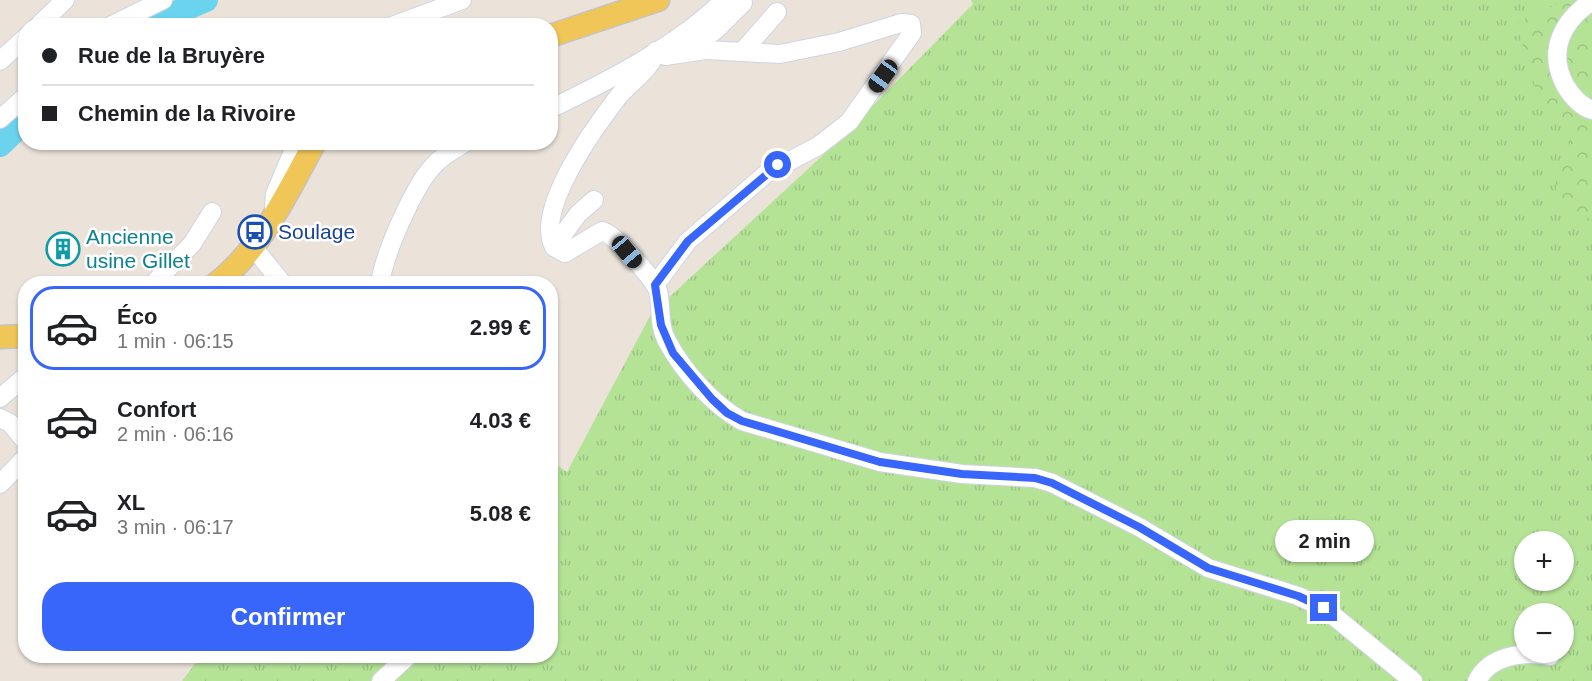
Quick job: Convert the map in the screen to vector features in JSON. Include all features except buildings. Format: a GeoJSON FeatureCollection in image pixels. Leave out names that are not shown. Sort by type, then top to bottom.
{"type":"FeatureCollection","features":[{"type":"Feature","properties":{"kind":"main road"},"geometry":{"type":"LineString","coordinates":[[558,33],[658,0]]}},
{"type":"Feature","properties":{"kind":"main road"},"geometry":{"type":"LineString","coordinates":[[224,276],[253,247],[278,211],[311,150]]}},
{"type":"Feature","properties":{"kind":"main road"},"geometry":{"type":"LineString","coordinates":[[0,337],[18,336]]}},
{"type":"Feature","properties":{"kind":"street"},"geometry":{"type":"LineString","coordinates":[[46,18],[65,0]]}},
{"type":"Feature","properties":{"kind":"street"},"geometry":{"type":"LineString","coordinates":[[126,18],[163,0]]}},
{"type":"Feature","properties":{"kind":"street"},"geometry":{"type":"LineString","coordinates":[[414,18],[462,0]]}},
{"type":"Feature","properties":{"kind":"street"},"geometry":{"type":"LineString","coordinates":[[558,104],[656,51],[708,15],[724,0]]}},
{"type":"Feature","properties":{"kind":"street"},"geometry":{"type":"LineString","coordinates":[[1592,1],[1575,12],[1562,32],[1556,52],[1559,73],[1570,94],[1592,110]]}},
{"type":"Feature","properties":{"kind":"street"},"geometry":{"type":"LineString","coordinates":[[691,52],[692,47],[716,30],[744,3]]}},
{"type":"Feature","properties":{"kind":"street"},"geometry":{"type":"LineString","coordinates":[[743,51],[777,12]]}},
{"type":"Feature","properties":{"kind":"street"},"geometry":{"type":"LineString","coordinates":[[655,285],[688,241],[767,173],[818,146],[849,122],[914,29],[911,24],[901,23],[838,42],[780,54],[743,51],[691,52],[665,56],[656,51]]}},
{"type":"Feature","properties":{"kind":"street"},"geometry":{"type":"LineString","coordinates":[[0,61],[18,44]]}},
{"type":"Feature","properties":{"kind":"street"},"geometry":{"type":"LineString","coordinates":[[656,51],[650,63],[619,96],[573,163],[550,218],[549,230],[554,247],[565,253],[597,233],[608,232],[655,285],[661,325],[673,353],[727,413],[742,421],[880,462],[962,474],[1035,478],[1052,483],[1139,527],[1208,568],[1298,596],[1324,608],[1413,681]]}},
{"type":"Feature","properties":{"kind":"street"},"geometry":{"type":"LineString","coordinates":[[0,119],[18,103]]}},
{"type":"Feature","properties":{"kind":"street"},"geometry":{"type":"LineString","coordinates":[[278,211],[273,201],[294,150]]}},
{"type":"Feature","properties":{"kind":"street"},"geometry":{"type":"LineString","coordinates":[[383,276],[418,188],[436,163],[455,150]]}},
{"type":"Feature","properties":{"kind":"street"},"geometry":{"type":"LineString","coordinates":[[554,247],[578,214],[594,200]]}},
{"type":"Feature","properties":{"kind":"street"},"geometry":{"type":"LineString","coordinates":[[161,276],[192,244],[212,212]]}},
{"type":"Feature","properties":{"kind":"street"},"geometry":{"type":"LineString","coordinates":[[253,247],[277,276]]}},
{"type":"Feature","properties":{"kind":"street"},"geometry":{"type":"LineString","coordinates":[[0,398],[18,383]]}},
{"type":"Feature","properties":{"kind":"street"},"geometry":{"type":"LineString","coordinates":[[0,418],[10,423],[18,432]]}},
{"type":"Feature","properties":{"kind":"street"},"geometry":{"type":"LineString","coordinates":[[0,484],[18,466]]}},
{"type":"Feature","properties":{"kind":"street"},"geometry":{"type":"LineString","coordinates":[[1477,681],[1488,667],[1507,657],[1514,656]]}},
{"type":"Feature","properties":{"kind":"street"},"geometry":{"type":"LineString","coordinates":[[381,681],[400,663]]}},
{"type":"Feature","properties":{"kind":"green space"},"geometry":{"type":"Polygon","coordinates":[[[971,0],[1592,0],[1592,681],[182,681],[196,663],[558,663],[558,466],[567,472],[651,314],[836,143],[973,4],[971,0]]]}},
{"type":"Feature","properties":{"kind":"green space"},"geometry":{"type":"Polygon","coordinates":[[[1566,0],[1583,0],[1592,8],[1592,221],[1556,199],[1556,168],[1570,144],[1570,127],[1538,96],[1516,23],[1566,0]]]}},
{"type":"Feature","properties":{"kind":"waterway"},"geometry":{"type":"LineString","coordinates":[[164,18],[206,0]]}},
{"type":"Feature","properties":{"kind":"waterway"},"geometry":{"type":"LineString","coordinates":[[0,145],[18,128]]}},
{"type":"Feature","properties":{"kind":"place","name":"Soulage"},"geometry":{"type":"Point","coordinates":[255,232]}},
{"type":"Feature","properties":{"kind":"place","name":"Ancienne usine Gillet"},"geometry":{"type":"Point","coordinates":[63,249]}},
{"type":"Feature","properties":{"kind":"route"},"geometry":{"type":"LineString","coordinates":[[778,165],[688,241],[655,285],[658,292],[661,325],[673,353],[727,413],[759,427],[795,435],[832,449],[880,462],[962,474],[1035,478],[1052,483],[1139,527],[1208,568],[1298,596],[1324,608]]}}]}
